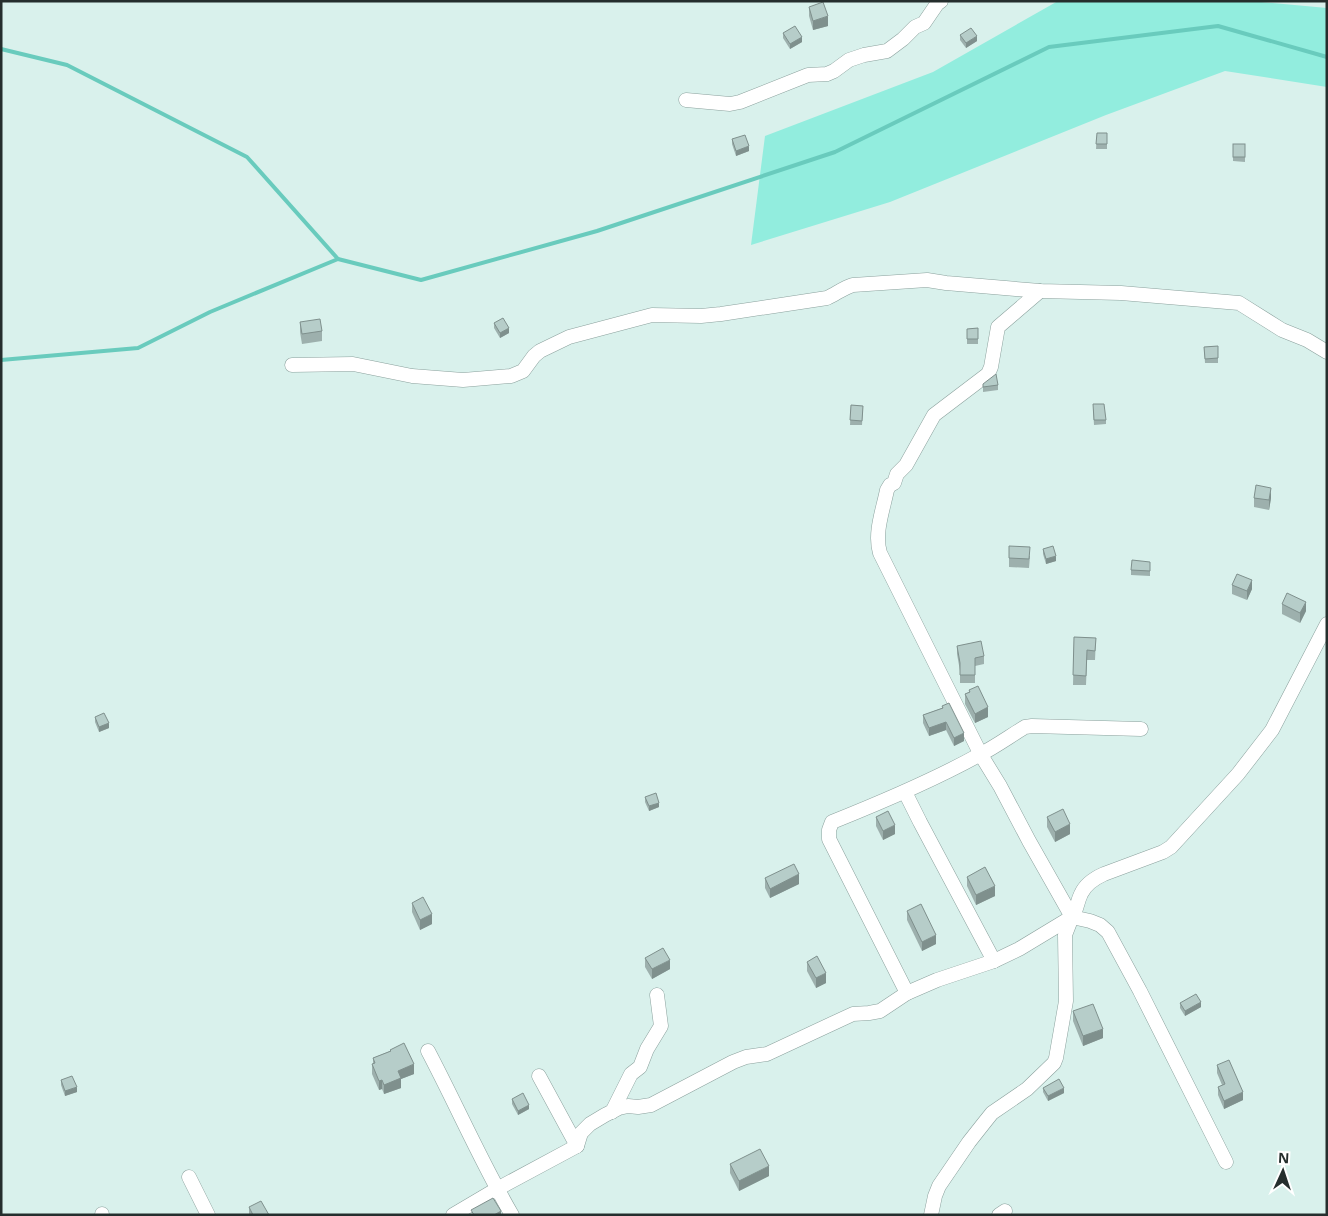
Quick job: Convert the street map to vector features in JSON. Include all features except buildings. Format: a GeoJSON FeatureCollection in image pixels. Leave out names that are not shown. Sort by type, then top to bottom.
{"type":"FeatureCollection","features":[{"type":"Feature","properties":{"kind":"street"},"geometry":{"type":"LineString","coordinates":[[686,100],[730,104],[740,102],[808,75],[827,74],[849,60],[887,51],[915,27],[924,23],[941,1]]}},
{"type":"Feature","properties":{"kind":"street"},"geometry":{"type":"LineString","coordinates":[[292,365],[353,364],[412,376],[463,380],[511,376],[522,371],[540,351],[570,336],[652,315],[701,316],[721,314],[827,298],[853,285],[927,280],[1040,291],[1121,294],[1239,303],[1282,330],[1308,340],[1327,352]]}},
{"type":"Feature","properties":{"kind":"street"},"geometry":{"type":"LineString","coordinates":[[1040,291],[998,327],[988,374],[934,415],[906,465],[897,474],[894,483],[887,490],[878,545],[880,553],[981,755],[1000,786],[1028,841],[1072,916],[1100,925],[1108,932],[1140,991],[1226,1162]]}},
{"type":"Feature","properties":{"kind":"street"},"geometry":{"type":"LineString","coordinates":[[931,1215],[939,1186],[969,1142],[992,1113],[1027,1088],[1054,1063],[1066,1001],[1065,934],[1080,895],[1090,882],[1097,877],[1171,847],[1238,774],[1272,730],[1327,624]]}},
{"type":"Feature","properties":{"kind":"street"},"geometry":{"type":"LineString","coordinates":[[907,993],[829,839],[829,830],[832,822],[906,792],[981,755],[1025,727],[1140,729]]}},
{"type":"Feature","properties":{"kind":"street"},"geometry":{"type":"LineString","coordinates":[[906,792],[994,961]]}},
{"type":"Feature","properties":{"kind":"street"},"geometry":{"type":"LineString","coordinates":[[453,1215],[577,1146],[582,1132],[590,1124],[619,1108],[651,1105],[740,1059],[767,1054],[853,1014],[880,1011],[907,993],[937,980],[994,961],[1019,949],[1072,916]]}},
{"type":"Feature","properties":{"kind":"street"},"geometry":{"type":"LineString","coordinates":[[612,1112],[631,1074],[640,1067],[647,1050],[661,1026],[657,995]]}},
{"type":"Feature","properties":{"kind":"street"},"geometry":{"type":"LineString","coordinates":[[428,1051],[512,1215]]}},
{"type":"Feature","properties":{"kind":"street"},"geometry":{"type":"LineString","coordinates":[[539,1076],[577,1146]]}},
{"type":"Feature","properties":{"kind":"street"},"geometry":{"type":"LineString","coordinates":[[189,1177],[208,1215]]}},
{"type":"Feature","properties":{"kind":"green space"},"geometry":{"type":"Polygon","coordinates":[[[1058,1],[1250,1],[1327,8],[1327,87],[1225,71],[1106,115],[890,202],[751,245],[765,136],[933,72],[1058,1]]]}},
{"type":"Feature","properties":{"kind":"waterway"},"geometry":{"type":"LineString","coordinates":[[1,49],[67,65],[247,157],[338,259],[421,280],[597,231],[835,152],[1049,47],[1218,26],[1327,57]]}},
{"type":"Feature","properties":{"kind":"waterway"},"geometry":{"type":"LineString","coordinates":[[1,360],[138,348],[210,312],[338,259]]}}]}
